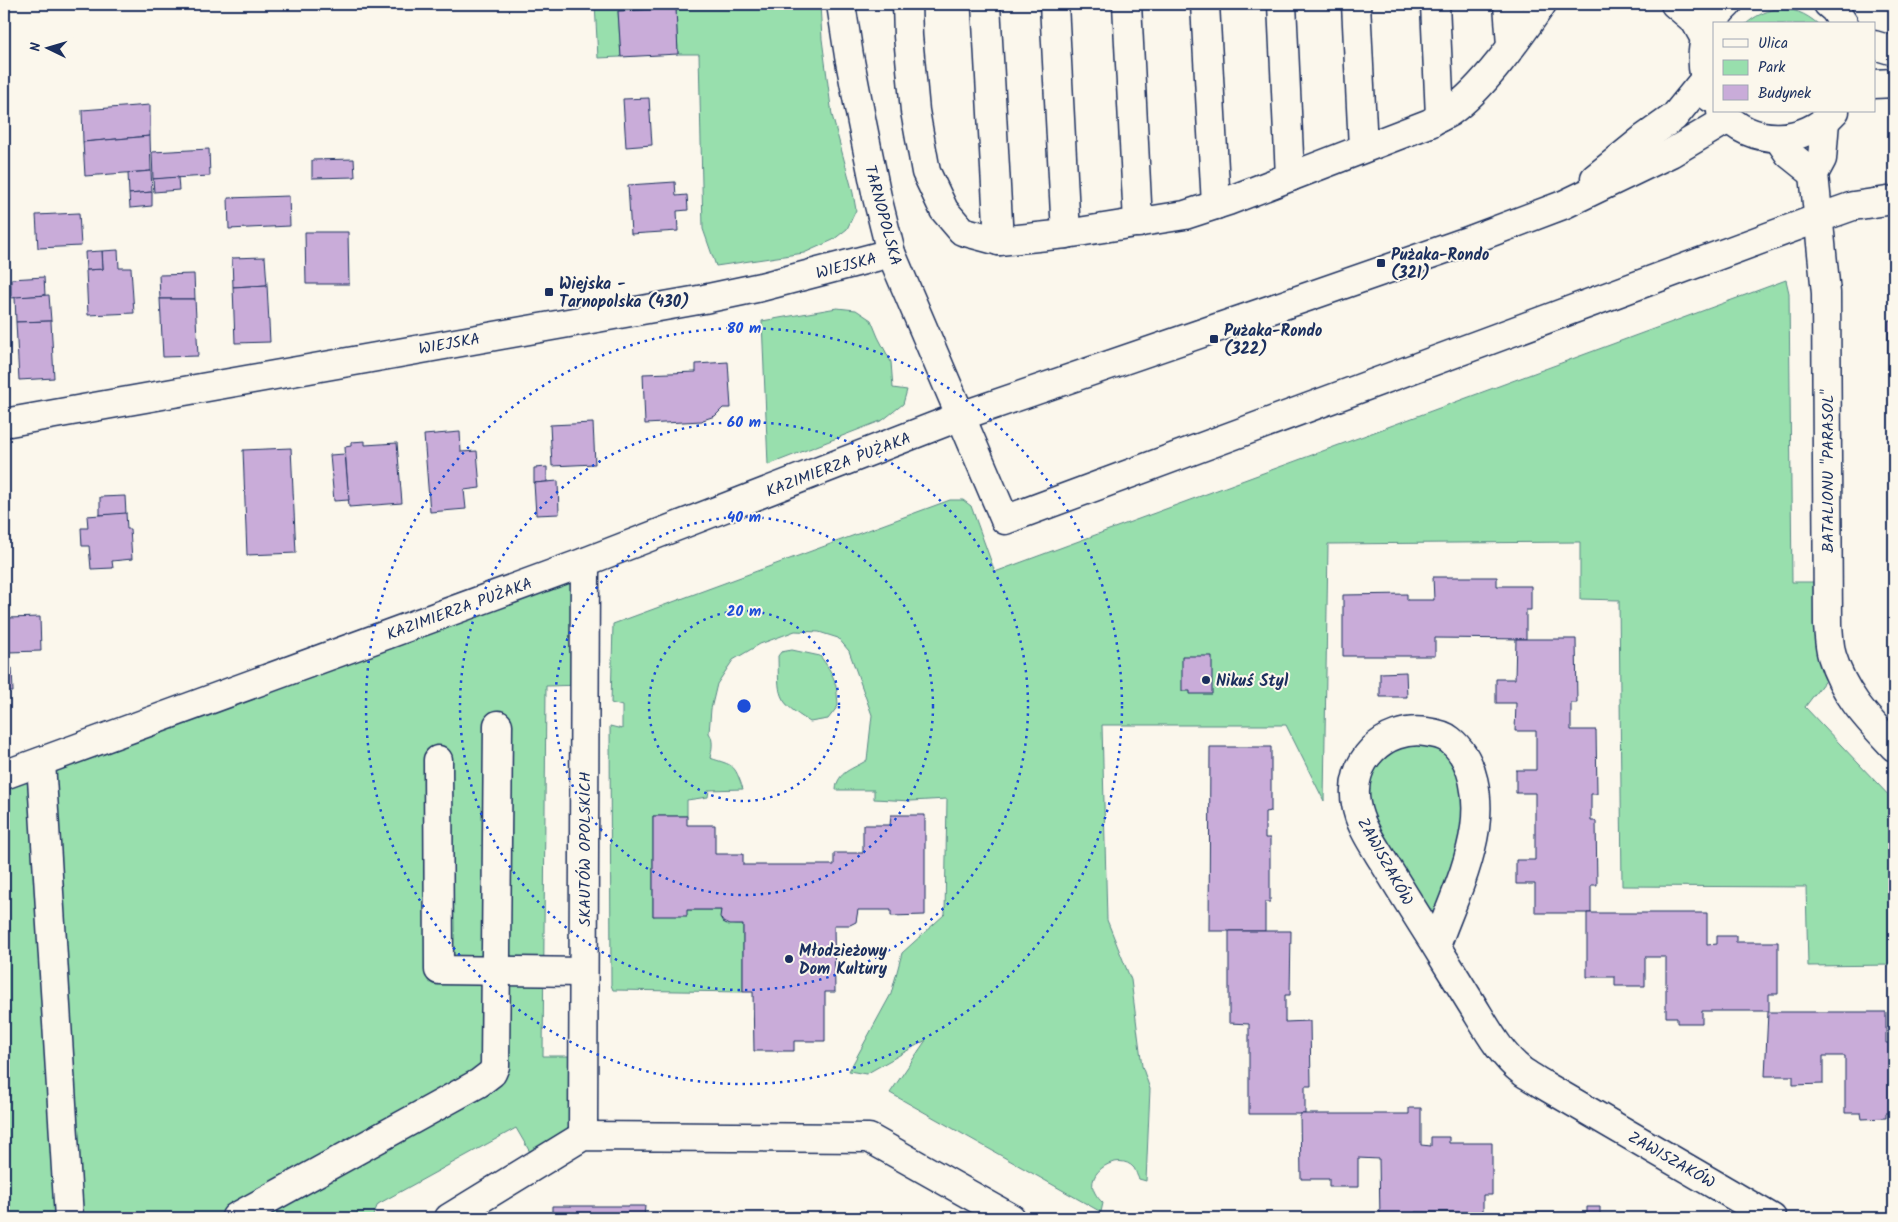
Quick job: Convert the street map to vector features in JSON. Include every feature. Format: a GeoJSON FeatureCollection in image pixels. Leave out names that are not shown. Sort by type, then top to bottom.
{"type":"FeatureCollection","features":[{"type":"Feature","properties":{"kind":"street","name":"TARNOPOLSKA"},"geometry":{"type":"LineString","coordinates":[[841,4],[862,123],[891,253],[1005,520],[1820,218]]}},
{"type":"Feature","properties":{"kind":"street"},"geometry":{"type":"LineString","coordinates":[[908,4],[908,36],[915,111],[926,172],[944,210],[962,231],[998,241],[1066,234],[1185,215],[1216,205],[1430,123],[1450,111],[1473,91],[1517,38],[1542,4]]}},
{"type":"Feature","properties":{"kind":"street"},"geometry":{"type":"LineString","coordinates":[[986,4],[998,241]]}},
{"type":"Feature","properties":{"kind":"street"},"geometry":{"type":"LineString","coordinates":[[1054,4],[1066,234]]}},
{"type":"Feature","properties":{"kind":"street"},"geometry":{"type":"LineString","coordinates":[[1127,4],[1138,223]]}},
{"type":"Feature","properties":{"kind":"street"},"geometry":{"type":"LineString","coordinates":[[1205,4],[1216,205]]}},
{"type":"Feature","properties":{"kind":"street"},"geometry":{"type":"LineString","coordinates":[[1282,4],[1290,176]]}},
{"type":"Feature","properties":{"kind":"street"},"geometry":{"type":"LineString","coordinates":[[1356,4],[1363,148]]}},
{"type":"Feature","properties":{"kind":"street"},"geometry":{"type":"LineString","coordinates":[[1435,4],[1440,117]]}},
{"type":"Feature","properties":{"kind":"street"},"geometry":{"type":"LineString","coordinates":[[1508,4],[1517,38]]}},
{"type":"Feature","properties":{"kind":"street"},"geometry":{"type":"LineString","coordinates":[[1517,38],[1546,10],[1558,4]]}},
{"type":"Feature","properties":{"kind":"street"},"geometry":{"type":"LineString","coordinates":[[1675,4],[1695,21],[1705,39]]}},
{"type":"Feature","properties":{"kind":"street"},"geometry":{"type":"LineString","coordinates":[[1713,91],[1702,59],[1705,39],[1713,20],[1728,4]]}},
{"type":"Feature","properties":{"kind":"street"},"geometry":{"type":"LineString","coordinates":[[1828,4],[1843,22]]}},
{"type":"Feature","properties":{"kind":"street"},"geometry":{"type":"LineString","coordinates":[[1876,46],[1894,51]]}},
{"type":"Feature","properties":{"kind":"street"},"geometry":{"type":"LineString","coordinates":[[1876,84],[1894,83]]}},
{"type":"Feature","properties":{"kind":"street","name":"KAZIMIERZA PUŻAKA"},"geometry":{"type":"LineString","coordinates":[[1563,205],[1643,139],[1674,117],[1713,104]]}},
{"type":"Feature","properties":{"kind":"street","name":"KAZIMIERZA PUŻAKA"},"geometry":{"type":"LineString","coordinates":[[4,775],[585,562],[961,416],[1316,294],[1563,205],[1671,153],[1713,107]]}},
{"type":"Feature","properties":{"kind":"street"},"geometry":{"type":"LineString","coordinates":[[1727,112],[1748,132],[1778,138],[1798,135],[1814,129],[1830,116]]}},
{"type":"Feature","properties":{"kind":"street","name":"BATALIONU \"PARASOL\""},"geometry":{"type":"LineString","coordinates":[[1830,116],[1822,159],[1814,174],[1820,218],[1826,293],[1828,625],[1832,654],[1840,678],[1851,699],[1894,747]]}},
{"type":"Feature","properties":{"kind":"street"},"geometry":{"type":"LineString","coordinates":[[1778,138],[1789,154],[1814,174]]}},
{"type":"Feature","properties":{"kind":"street"},"geometry":{"type":"LineString","coordinates":[[1820,218],[1853,206],[1894,200]]}},
{"type":"Feature","properties":{"kind":"street","name":"WIEJSKA"},"geometry":{"type":"LineString","coordinates":[[4,423],[468,339],[704,299],[761,287],[891,253]]}},
{"type":"Feature","properties":{"kind":"street","name":"SKAUTÓW OPOLSKICH"},"geometry":{"type":"LineString","coordinates":[[583,1136],[585,562]]}},
{"type":"Feature","properties":{"kind":"street"},"geometry":{"type":"LineString","coordinates":[[236,1216],[492,1073],[495,1066],[498,725]]}},
{"type":"Feature","properties":{"kind":"street","name":"ZAWISZAKÓW"},"geometry":{"type":"LineString","coordinates":[[1436,946],[1468,860],[1475,826],[1476,795],[1470,767],[1460,750],[1449,739],[1419,731],[1391,737],[1376,745],[1357,771],[1354,787],[1356,804],[1361,822],[1374,847],[1496,1044],[1523,1072],[1772,1218]]}},
{"type":"Feature","properties":{"kind":"street"},"geometry":{"type":"LineString","coordinates":[[438,760],[439,970],[583,972]]}},
{"type":"Feature","properties":{"kind":"street"},"geometry":{"type":"LineString","coordinates":[[41,762],[69,1218]]}},
{"type":"Feature","properties":{"kind":"street"},"geometry":{"type":"LineString","coordinates":[[449,1218],[583,1136],[869,1138],[1011,1218]]}},
{"type":"Feature","properties":{"kind":"green space"},"geometry":{"type":"Polygon","coordinates":[[[595,4],[820,4],[822,39],[832,115],[856,210],[847,229],[833,240],[804,253],[716,266],[703,229],[699,54],[678,54],[676,9],[618,11],[621,57],[598,58],[595,4]]]}},
{"type":"Feature","properties":{"kind":"green space"},"geometry":{"type":"Polygon","coordinates":[[[1788,9],[1798,12],[1815,22],[1749,22],[1768,11],[1788,9]]]}},
{"type":"Feature","properties":{"kind":"green space"},"geometry":{"type":"Polygon","coordinates":[[[1786,280],[1789,293],[1792,582],[1828,582],[1836,666],[1805,707],[1894,801],[1894,965],[1808,966],[1806,887],[1622,886],[1619,600],[1580,599],[1580,542],[1328,544],[1324,801],[1286,725],[1102,725],[1107,920],[1131,980],[1142,1066],[1150,1089],[1146,1181],[1139,1179],[1134,1168],[1128,1163],[1112,1163],[1104,1166],[1094,1178],[1093,1185],[1096,1194],[1103,1203],[1101,1212],[890,1093],[926,1040],[866,1074],[849,1071],[891,994],[902,953],[945,914],[947,799],[911,801],[874,799],[874,790],[836,790],[839,779],[847,771],[867,760],[872,715],[849,651],[838,638],[819,632],[795,631],[760,644],[733,660],[717,684],[711,709],[709,733],[712,745],[710,758],[729,764],[735,770],[743,789],[709,790],[708,797],[687,800],[687,816],[653,816],[653,916],[687,910],[721,910],[724,921],[743,925],[743,992],[613,990],[611,985],[610,726],[622,729],[622,706],[611,703],[613,624],[950,500],[963,500],[971,506],[995,572],[1786,280]]]}},
{"type":"Feature","properties":{"kind":"green space"},"geometry":{"type":"Polygon","coordinates":[[[837,308],[856,310],[871,320],[891,362],[893,388],[907,390],[903,404],[883,420],[768,465],[762,321],[837,308]]]}},
{"type":"Feature","properties":{"kind":"green space"},"geometry":{"type":"Polygon","coordinates":[[[585,562],[585,685],[546,686],[543,1056],[583,1056],[583,1136],[537,1164],[516,1128],[378,1204],[372,1218],[4,1218],[4,775],[585,562]]]}},
{"type":"Feature","properties":{"kind":"green space"},"geometry":{"type":"Polygon","coordinates":[[[792,650],[820,656],[829,668],[836,685],[838,706],[828,719],[810,722],[790,708],[781,696],[778,680],[778,656],[781,652],[792,650]]]}},
{"type":"Feature","properties":{"kind":"green space"},"geometry":{"type":"Polygon","coordinates":[[[1435,734],[1476,795],[1436,946],[1375,847],[1364,759],[1435,734]]]}},
{"type":"Feature","properties":{"kind":"building"},"geometry":{"type":"Polygon","coordinates":[[[676,8],[678,54],[621,57],[618,11],[676,8]]]}},
{"type":"Feature","properties":{"kind":"building"},"geometry":{"type":"Polygon","coordinates":[[[649,98],[652,145],[626,147],[623,99],[649,98]]]}},
{"type":"Feature","properties":{"kind":"building"},"geometry":{"type":"Polygon","coordinates":[[[150,105],[150,136],[83,142],[82,110],[150,105]]]}},
{"type":"Feature","properties":{"kind":"building"},"geometry":{"type":"Polygon","coordinates":[[[150,136],[151,171],[85,176],[83,142],[150,136]]]}},
{"type":"Feature","properties":{"kind":"building"},"geometry":{"type":"Polygon","coordinates":[[[209,149],[210,176],[153,179],[152,152],[209,149]]]}},
{"type":"Feature","properties":{"kind":"building"},"geometry":{"type":"Polygon","coordinates":[[[354,159],[355,177],[312,178],[312,160],[354,159]]]}},
{"type":"Feature","properties":{"kind":"building"},"geometry":{"type":"Polygon","coordinates":[[[151,171],[152,192],[129,194],[128,173],[151,171]]]}},
{"type":"Feature","properties":{"kind":"building"},"geometry":{"type":"Polygon","coordinates":[[[178,177],[179,190],[154,192],[153,179],[178,177]]]}},
{"type":"Feature","properties":{"kind":"building"},"geometry":{"type":"Polygon","coordinates":[[[675,182],[676,196],[687,195],[688,210],[677,211],[678,231],[631,234],[628,185],[675,182]]]}},
{"type":"Feature","properties":{"kind":"building"},"geometry":{"type":"Polygon","coordinates":[[[152,192],[152,206],[130,208],[129,194],[152,192]]]}},
{"type":"Feature","properties":{"kind":"building"},"geometry":{"type":"Polygon","coordinates":[[[289,196],[290,226],[229,229],[228,198],[289,196]]]}},
{"type":"Feature","properties":{"kind":"building"},"geometry":{"type":"Polygon","coordinates":[[[79,213],[81,246],[38,248],[36,215],[79,213]]]}},
{"type":"Feature","properties":{"kind":"building"},"geometry":{"type":"Polygon","coordinates":[[[305,232],[348,232],[349,284],[306,284],[305,232]]]}},
{"type":"Feature","properties":{"kind":"building"},"geometry":{"type":"Polygon","coordinates":[[[118,250],[119,268],[131,268],[134,313],[88,315],[86,270],[103,269],[102,251],[118,250]]]}},
{"type":"Feature","properties":{"kind":"building"},"geometry":{"type":"Polygon","coordinates":[[[102,251],[103,269],[86,270],[85,252],[102,251]]]}},
{"type":"Feature","properties":{"kind":"building"},"geometry":{"type":"Polygon","coordinates":[[[265,257],[267,285],[233,287],[232,258],[265,257]]]}},
{"type":"Feature","properties":{"kind":"building"},"geometry":{"type":"Polygon","coordinates":[[[194,274],[195,299],[160,299],[159,275],[194,274]]]}},
{"type":"Feature","properties":{"kind":"building"},"geometry":{"type":"Polygon","coordinates":[[[44,277],[45,295],[11,298],[11,279],[44,277]]]}},
{"type":"Feature","properties":{"kind":"building"},"geometry":{"type":"Polygon","coordinates":[[[267,285],[270,342],[235,343],[233,287],[267,285]]]}},
{"type":"Feature","properties":{"kind":"building"},"geometry":{"type":"Polygon","coordinates":[[[49,295],[51,321],[16,322],[15,297],[49,295]]]}},
{"type":"Feature","properties":{"kind":"building"},"geometry":{"type":"Polygon","coordinates":[[[160,299],[195,299],[198,356],[163,357],[160,299]]]}},
{"type":"Feature","properties":{"kind":"building"},"geometry":{"type":"Polygon","coordinates":[[[1888,320],[1894,320],[1894,352],[1888,353],[1888,320]]]}},
{"type":"Feature","properties":{"kind":"building"},"geometry":{"type":"Polygon","coordinates":[[[51,321],[54,378],[19,380],[16,322],[51,321]]]}},
{"type":"Feature","properties":{"kind":"building"},"geometry":{"type":"Polygon","coordinates":[[[728,362],[731,408],[723,408],[715,416],[702,421],[645,424],[643,374],[696,372],[696,364],[728,362]]]}},
{"type":"Feature","properties":{"kind":"building"},"geometry":{"type":"Polygon","coordinates":[[[593,423],[595,464],[552,466],[550,425],[593,423]]]}},
{"type":"Feature","properties":{"kind":"building"},"geometry":{"type":"Polygon","coordinates":[[[460,432],[461,452],[477,451],[480,488],[464,490],[466,509],[430,512],[424,435],[460,432]]]}},
{"type":"Feature","properties":{"kind":"building"},"geometry":{"type":"Polygon","coordinates":[[[365,441],[365,445],[397,443],[402,503],[349,507],[345,447],[351,446],[351,442],[365,441]]]}},
{"type":"Feature","properties":{"kind":"building"},"geometry":{"type":"Polygon","coordinates":[[[291,448],[296,553],[247,555],[243,450],[291,448]]]}},
{"type":"Feature","properties":{"kind":"building"},"geometry":{"type":"Polygon","coordinates":[[[345,454],[349,500],[334,501],[330,455],[345,454]]]}},
{"type":"Feature","properties":{"kind":"building"},"geometry":{"type":"Polygon","coordinates":[[[547,467],[547,482],[534,483],[534,468],[547,467]]]}},
{"type":"Feature","properties":{"kind":"building"},"geometry":{"type":"Polygon","coordinates":[[[558,481],[559,514],[536,515],[534,483],[558,481]]]}},
{"type":"Feature","properties":{"kind":"building"},"geometry":{"type":"Polygon","coordinates":[[[125,496],[126,514],[100,515],[100,497],[125,496]]]}},
{"type":"Feature","properties":{"kind":"building"},"geometry":{"type":"Polygon","coordinates":[[[126,513],[127,529],[130,529],[132,559],[112,561],[113,568],[91,569],[89,546],[82,546],[81,528],[88,528],[87,516],[126,513]]]}},
{"type":"Feature","properties":{"kind":"building"},"geometry":{"type":"Polygon","coordinates":[[[1433,577],[1497,577],[1497,586],[1531,586],[1531,610],[1526,610],[1526,639],[1435,638],[1435,656],[1343,656],[1343,595],[1407,594],[1407,600],[1434,600],[1433,577]]]}},
{"type":"Feature","properties":{"kind":"building"},"geometry":{"type":"Polygon","coordinates":[[[40,617],[41,651],[8,652],[7,618],[40,617]]]}},
{"type":"Feature","properties":{"kind":"building"},"geometry":{"type":"Polygon","coordinates":[[[1516,639],[1576,639],[1577,703],[1571,703],[1571,730],[1596,730],[1597,794],[1591,794],[1591,821],[1596,821],[1597,885],[1591,885],[1591,913],[1535,913],[1535,884],[1516,884],[1516,860],[1535,860],[1535,793],[1516,793],[1516,770],[1536,770],[1536,731],[1515,731],[1516,703],[1496,703],[1496,679],[1515,679],[1516,639]]]}},
{"type":"Feature","properties":{"kind":"building"},"geometry":{"type":"Polygon","coordinates":[[[1182,656],[1212,656],[1212,694],[1190,694],[1190,691],[1182,691],[1182,656]]]}},
{"type":"Feature","properties":{"kind":"building"},"geometry":{"type":"Polygon","coordinates":[[[4,668],[12,668],[13,692],[4,692],[4,668]]]}},
{"type":"Feature","properties":{"kind":"building"},"geometry":{"type":"Polygon","coordinates":[[[1406,672],[1407,697],[1380,697],[1380,673],[1406,672]]]}},
{"type":"Feature","properties":{"kind":"building"},"geometry":{"type":"Polygon","coordinates":[[[1210,747],[1271,747],[1271,811],[1265,812],[1265,838],[1270,838],[1270,902],[1265,902],[1265,931],[1209,931],[1210,747]]]}},
{"type":"Feature","properties":{"kind":"building","name":"Młodzieżowy Dom Kultury"},"geometry":{"type":"Polygon","coordinates":[[[891,815],[925,815],[925,915],[891,916],[891,910],[858,910],[856,922],[850,925],[834,925],[835,992],[825,992],[825,1041],[794,1041],[794,1051],[754,1051],[753,992],[743,992],[743,925],[729,925],[723,922],[720,917],[721,910],[687,910],[687,916],[653,916],[653,816],[687,816],[687,825],[715,825],[715,854],[743,854],[743,865],[834,865],[834,853],[863,853],[863,825],[890,825],[891,815]]]}},
{"type":"Feature","properties":{"kind":"building"},"geometry":{"type":"Polygon","coordinates":[[[1587,913],[1707,913],[1707,945],[1717,944],[1717,936],[1736,936],[1736,942],[1778,942],[1778,994],[1769,994],[1769,1011],[1702,1011],[1702,1023],[1677,1023],[1677,1017],[1666,1017],[1666,957],[1645,957],[1645,986],[1615,986],[1615,977],[1587,977],[1587,913]]]}},
{"type":"Feature","properties":{"kind":"building"},"geometry":{"type":"Polygon","coordinates":[[[1229,931],[1291,931],[1290,995],[1285,995],[1285,1022],[1310,1021],[1311,1086],[1305,1086],[1305,1114],[1249,1114],[1249,1024],[1229,1023],[1229,931]]]}},
{"type":"Feature","properties":{"kind":"building"},"geometry":{"type":"Polygon","coordinates":[[[1768,1012],[1886,1012],[1886,1043],[1894,1043],[1894,1113],[1886,1113],[1886,1118],[1862,1119],[1861,1113],[1845,1113],[1845,1056],[1823,1056],[1823,1084],[1793,1085],[1793,1076],[1765,1076],[1768,1012]]]}},
{"type":"Feature","properties":{"kind":"building"},"geometry":{"type":"Polygon","coordinates":[[[1409,1108],[1421,1108],[1421,1145],[1431,1146],[1431,1137],[1449,1137],[1449,1143],[1492,1143],[1492,1195],[1483,1195],[1483,1212],[1415,1212],[1415,1218],[1380,1218],[1379,1159],[1358,1158],[1358,1187],[1329,1187],[1329,1179],[1301,1179],[1300,1114],[1409,1114],[1409,1108]]]}},
{"type":"Feature","properties":{"kind":"building"},"geometry":{"type":"Polygon","coordinates":[[[552,1206],[645,1206],[644,1218],[552,1218],[552,1206]]]}},
{"type":"Feature","properties":{"kind":"building"},"geometry":{"type":"Polygon","coordinates":[[[1587,1207],[1600,1207],[1600,1218],[1479,1218],[1479,1213],[1587,1213],[1587,1207]]]}},
{"type":"Feature","properties":{"kind":"building"},"geometry":{"type":"Polygon","coordinates":[[[740,1215],[832,1215],[832,1218],[740,1218],[740,1215]]]}},
{"type":"Feature","properties":{"kind":"place","name":"Pużaka-Rondo (321)"},"geometry":{"type":"Point","coordinates":[1381,263]}},
{"type":"Feature","properties":{"kind":"place","name":"Wiejska - Tarnopolska (430)"},"geometry":{"type":"Point","coordinates":[549,292]}},
{"type":"Feature","properties":{"kind":"place","name":"Pużaka-Rondo (322)"},"geometry":{"type":"Point","coordinates":[1214,339]}},
{"type":"Feature","properties":{"kind":"place","name":"Nikuś Styl"},"geometry":{"type":"Point","coordinates":[1206,680]}},
{"type":"Feature","properties":{"kind":"place","name":"Młodzieżowy Dom Kultury"},"geometry":{"type":"Point","coordinates":[789,959]}}]}
